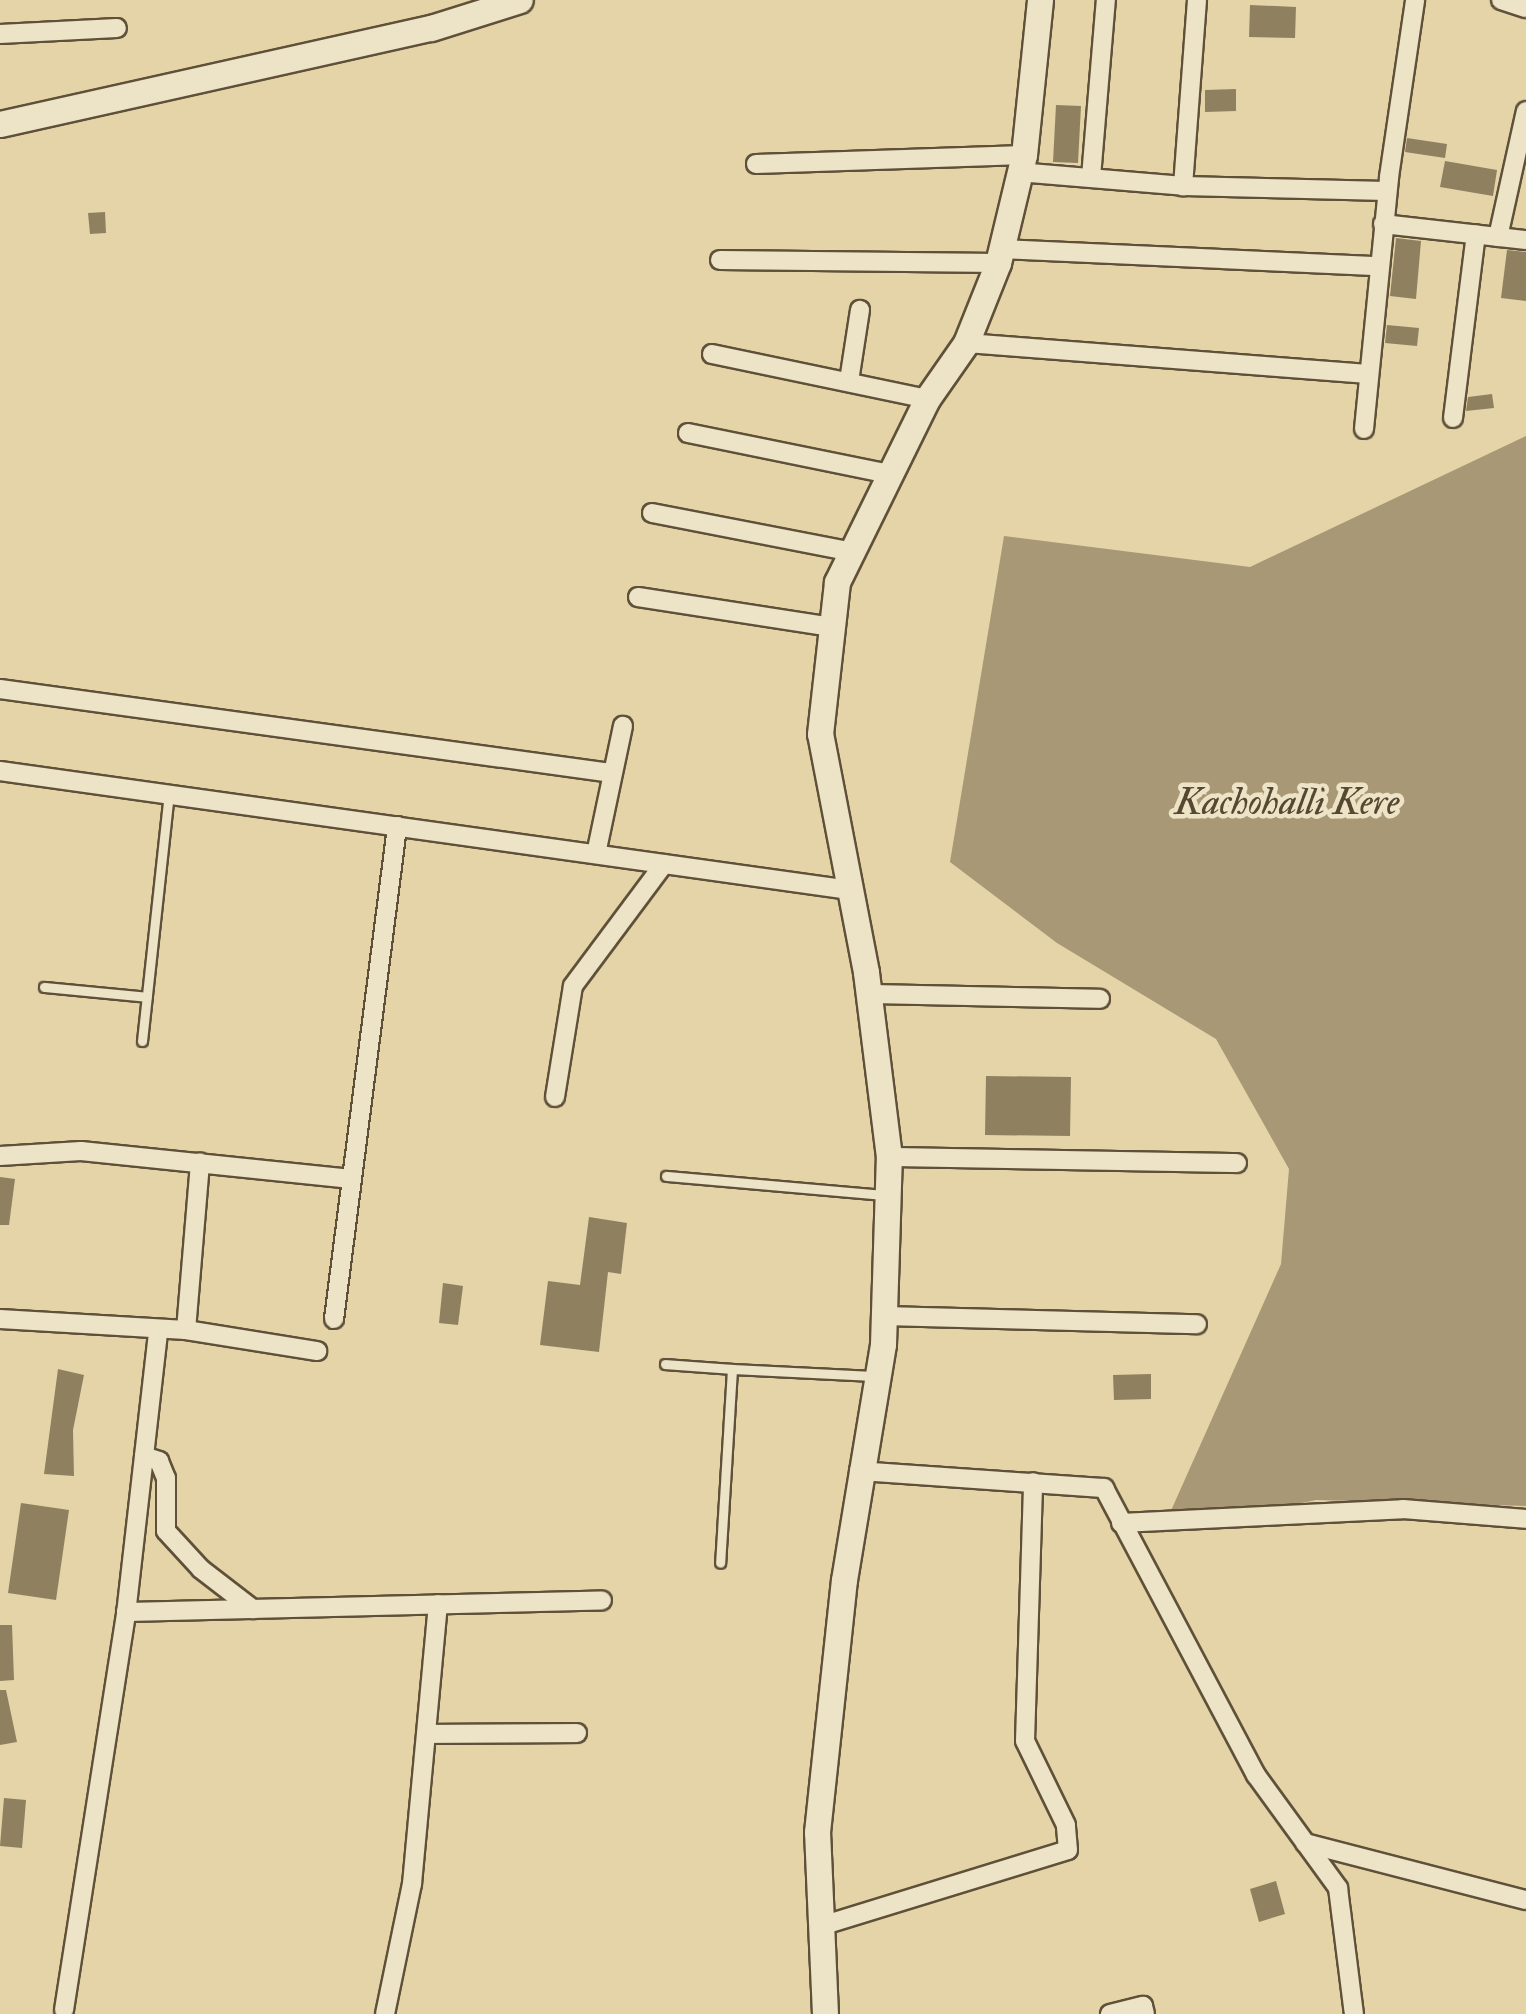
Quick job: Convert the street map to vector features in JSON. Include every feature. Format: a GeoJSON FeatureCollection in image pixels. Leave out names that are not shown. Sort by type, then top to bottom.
{"type":"FeatureCollection","features":[{"type":"Feature","properties":{"kind":"street"},"geometry":{"type":"LineString","coordinates":[[0,124],[431,28],[520,0]]}},
{"type":"Feature","properties":{"kind":"street"},"geometry":{"type":"LineString","coordinates":[[825,2014],[816,1832],[859,1472],[884,1316],[889,1156],[869,994],[820,734],[837,582],[927,399],[966,344],[999,256],[1021,164],[1040,0]]}},
{"type":"Feature","properties":{"kind":"street"},"geometry":{"type":"LineString","coordinates":[[1091,178],[1106,0]]}},
{"type":"Feature","properties":{"kind":"street"},"geometry":{"type":"LineString","coordinates":[[1183,186],[1197,0]]}},
{"type":"Feature","properties":{"kind":"street"},"geometry":{"type":"LineString","coordinates":[[1364,429],[1383,224],[1415,0]]}},
{"type":"Feature","properties":{"kind":"street"},"geometry":{"type":"LineString","coordinates":[[1504,0],[1526,8]]}},
{"type":"Feature","properties":{"kind":"street"},"geometry":{"type":"LineString","coordinates":[[0,34],[116,28]]}},
{"type":"Feature","properties":{"kind":"street"},"geometry":{"type":"LineString","coordinates":[[1498,237],[1526,110]]}},
{"type":"Feature","properties":{"kind":"street"},"geometry":{"type":"LineString","coordinates":[[756,164],[1021,164],[1091,178],[1183,186],[1387,191]]}},
{"type":"Feature","properties":{"kind":"street"},"geometry":{"type":"LineString","coordinates":[[1383,224],[1526,240]]}},
{"type":"Feature","properties":{"kind":"street"},"geometry":{"type":"LineString","coordinates":[[1453,418],[1476,234]]}},
{"type":"Feature","properties":{"kind":"street"},"geometry":{"type":"LineString","coordinates":[[720,260],[999,256],[1379,266]]}},
{"type":"Feature","properties":{"kind":"street"},"geometry":{"type":"LineString","coordinates":[[849,381],[860,310]]}},
{"type":"Feature","properties":{"kind":"street"},"geometry":{"type":"LineString","coordinates":[[966,344],[1369,374]]}},
{"type":"Feature","properties":{"kind":"street"},"geometry":{"type":"LineString","coordinates":[[712,354],[927,399]]}},
{"type":"Feature","properties":{"kind":"street"},"geometry":{"type":"LineString","coordinates":[[688,434],[890,474]]}},
{"type":"Feature","properties":{"kind":"street"},"geometry":{"type":"LineString","coordinates":[[652,514],[852,552]]}},
{"type":"Feature","properties":{"kind":"street"},"geometry":{"type":"LineString","coordinates":[[638,597],[832,627]]}},
{"type":"Feature","properties":{"kind":"street"},"geometry":{"type":"LineString","coordinates":[[0,688],[612,773]]}},
{"type":"Feature","properties":{"kind":"street"},"geometry":{"type":"LineString","coordinates":[[596,854],[623,726]]}},
{"type":"Feature","properties":{"kind":"street"},"geometry":{"type":"LineString","coordinates":[[0,771],[850,890]]}},
{"type":"Feature","properties":{"kind":"street"},"geometry":{"type":"LineString","coordinates":[[334,1318],[397,826]]}},
{"type":"Feature","properties":{"kind":"street"},"geometry":{"type":"LineString","coordinates":[[555,1097],[573,986],[664,864]]}},
{"type":"Feature","properties":{"kind":"street"},"geometry":{"type":"LineString","coordinates":[[869,994],[1100,999]]}},
{"type":"Feature","properties":{"kind":"street"},"geometry":{"type":"LineString","coordinates":[[0,1156],[81,1151],[352,1179]]}},
{"type":"Feature","properties":{"kind":"street"},"geometry":{"type":"LineString","coordinates":[[889,1156],[1237,1163]]}},
{"type":"Feature","properties":{"kind":"street"},"geometry":{"type":"LineString","coordinates":[[186,1330],[200,1163]]}},
{"type":"Feature","properties":{"kind":"street"},"geometry":{"type":"LineString","coordinates":[[884,1316],[1197,1324]]}},
{"type":"Feature","properties":{"kind":"street"},"geometry":{"type":"LineString","coordinates":[[0,1320],[158,1333],[186,1330],[316,1352]]}},
{"type":"Feature","properties":{"kind":"street"},"geometry":{"type":"LineString","coordinates":[[64,2010],[126,1612],[158,1333]]}},
{"type":"Feature","properties":{"kind":"street"},"geometry":{"type":"LineString","coordinates":[[144,1456],[159,1461],[166,1478],[166,1531],[200,1569],[253,1609]]}},
{"type":"Feature","properties":{"kind":"street"},"geometry":{"type":"LineString","coordinates":[[859,1472],[1104,1488],[1256,1775],[1338,1888],[1354,2014]]}},
{"type":"Feature","properties":{"kind":"street"},"geometry":{"type":"LineString","coordinates":[[821,1926],[1068,1850],[1066,1825],[1025,1741],[1033,1482]]}},
{"type":"Feature","properties":{"kind":"street"},"geometry":{"type":"LineString","coordinates":[[1121,1522],[1353,1510],[1526,1519]]}},
{"type":"Feature","properties":{"kind":"street"},"geometry":{"type":"LineString","coordinates":[[126,1612],[602,1600]]}},
{"type":"Feature","properties":{"kind":"street"},"geometry":{"type":"LineString","coordinates":[[385,2014],[412,1884],[438,1604]]}},
{"type":"Feature","properties":{"kind":"street"},"geometry":{"type":"LineString","coordinates":[[427,1734],[577,1733]]}},
{"type":"Feature","properties":{"kind":"street"},"geometry":{"type":"LineString","coordinates":[[1306,1842],[1526,1900]]}},
{"type":"Feature","properties":{"kind":"street"},"geometry":{"type":"LineString","coordinates":[[1110,2014],[1143,2006],[1145,2014]]}},
{"type":"Feature","properties":{"kind":"lane"},"geometry":{"type":"LineString","coordinates":[[142,1041],[169,794]]}},
{"type":"Feature","properties":{"kind":"lane"},"geometry":{"type":"LineString","coordinates":[[44,987],[147,997]]}},
{"type":"Feature","properties":{"kind":"lane"},"geometry":{"type":"LineString","coordinates":[[666,1176],[888,1195]]}},
{"type":"Feature","properties":{"kind":"lane"},"geometry":{"type":"LineString","coordinates":[[664,1364],[876,1376]]}},
{"type":"Feature","properties":{"kind":"lane"},"geometry":{"type":"LineString","coordinates":[[720,1562],[732,1369]]}},
{"type":"Feature","properties":{"kind":"water","name":"Kachohalli Kere"},"geometry":{"type":"Polygon","coordinates":[[[1526,436],[1526,1506],[1316,1500],[1161,1533],[1281,1264],[1289,1169],[1216,1039],[1057,943],[950,862],[1004,536],[1250,567],[1526,436]]]}},
{"type":"Feature","properties":{"kind":"building"},"geometry":{"type":"Polygon","coordinates":[[[1250,5],[1296,7],[1295,38],[1249,37],[1250,5]]]}},
{"type":"Feature","properties":{"kind":"building"},"geometry":{"type":"Polygon","coordinates":[[[1236,89],[1236,111],[1205,112],[1205,90],[1236,89]]]}},
{"type":"Feature","properties":{"kind":"building"},"geometry":{"type":"Polygon","coordinates":[[[1056,105],[1081,106],[1078,163],[1053,162],[1056,105]]]}},
{"type":"Feature","properties":{"kind":"building"},"geometry":{"type":"Polygon","coordinates":[[[1407,138],[1447,144],[1445,158],[1405,152],[1407,138]]]}},
{"type":"Feature","properties":{"kind":"building"},"geometry":{"type":"Polygon","coordinates":[[[1445,161],[1497,170],[1493,196],[1440,187],[1445,161]]]}},
{"type":"Feature","properties":{"kind":"building"},"geometry":{"type":"Polygon","coordinates":[[[105,212],[106,233],[90,234],[88,213],[105,212]]]}},
{"type":"Feature","properties":{"kind":"building"},"geometry":{"type":"Polygon","coordinates":[[[1396,238],[1421,241],[1416,299],[1390,296],[1396,238]]]}},
{"type":"Feature","properties":{"kind":"building"},"geometry":{"type":"Polygon","coordinates":[[[1507,250],[1526,252],[1526,301],[1501,298],[1507,250]]]}},
{"type":"Feature","properties":{"kind":"building"},"geometry":{"type":"Polygon","coordinates":[[[1387,325],[1419,328],[1417,346],[1385,343],[1387,325]]]}},
{"type":"Feature","properties":{"kind":"building"},"geometry":{"type":"Polygon","coordinates":[[[1492,394],[1494,408],[1466,411],[1468,397],[1492,394]]]}},
{"type":"Feature","properties":{"kind":"building"},"geometry":{"type":"Polygon","coordinates":[[[986,1076],[1071,1077],[1070,1136],[985,1135],[986,1076]]]}},
{"type":"Feature","properties":{"kind":"building"},"geometry":{"type":"Polygon","coordinates":[[[0,1177],[15,1179],[9,1225],[0,1225],[0,1177]]]}},
{"type":"Feature","properties":{"kind":"building"},"geometry":{"type":"Polygon","coordinates":[[[589,1217],[627,1223],[621,1274],[608,1272],[599,1352],[540,1345],[548,1281],[580,1285],[589,1217]]]}},
{"type":"Feature","properties":{"kind":"building"},"geometry":{"type":"Polygon","coordinates":[[[443,1283],[463,1286],[458,1325],[439,1323],[443,1283]]]}},
{"type":"Feature","properties":{"kind":"building"},"geometry":{"type":"Polygon","coordinates":[[[58,1369],[84,1375],[73,1430],[74,1476],[44,1474],[58,1369]]]}},
{"type":"Feature","properties":{"kind":"building"},"geometry":{"type":"Polygon","coordinates":[[[1151,1374],[1151,1399],[1114,1400],[1113,1375],[1151,1374]]]}},
{"type":"Feature","properties":{"kind":"building"},"geometry":{"type":"Polygon","coordinates":[[[21,1503],[69,1510],[56,1600],[8,1593],[21,1503]]]}},
{"type":"Feature","properties":{"kind":"building"},"geometry":{"type":"Polygon","coordinates":[[[0,1625],[12,1625],[14,1680],[0,1681],[0,1625]]]}},
{"type":"Feature","properties":{"kind":"building"},"geometry":{"type":"Polygon","coordinates":[[[0,1690],[6,1690],[17,1742],[0,1745],[0,1690]]]}},
{"type":"Feature","properties":{"kind":"building"},"geometry":{"type":"Polygon","coordinates":[[[4,1798],[26,1800],[22,1848],[0,1846],[4,1798]]]}},
{"type":"Feature","properties":{"kind":"building"},"geometry":{"type":"Polygon","coordinates":[[[1276,1881],[1285,1914],[1259,1922],[1250,1889],[1276,1881]]]}}]}
